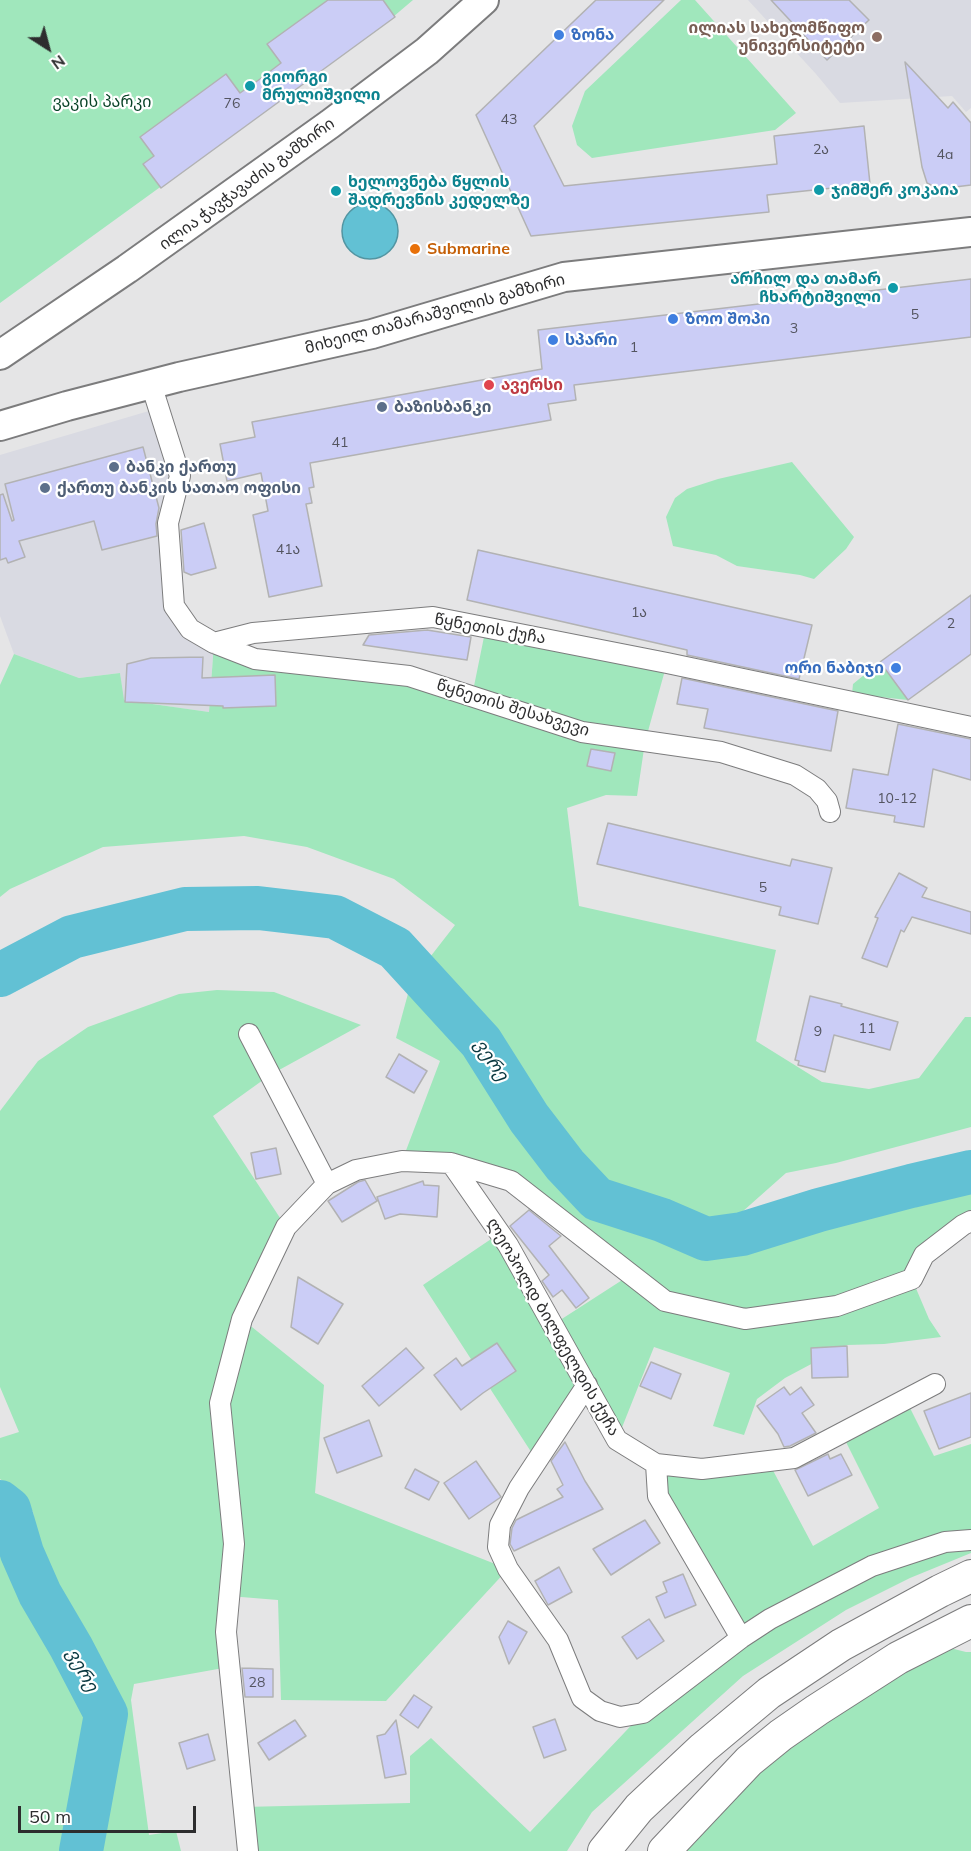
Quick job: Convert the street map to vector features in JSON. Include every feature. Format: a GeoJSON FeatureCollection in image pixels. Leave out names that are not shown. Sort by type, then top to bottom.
{"type":"FeatureCollection","features":[{"type":"Feature","properties":{"kind":"main road","name":"ილია ჭავჭავაძის გამზირი"},"geometry":{"type":"LineString","coordinates":[[0,355],[128,269],[321,131],[427,51],[484,0]]}},
{"type":"Feature","properties":{"kind":"main road","name":"მიხეილ თამარაშვილის გამზირი"},"geometry":{"type":"LineString","coordinates":[[152,384],[372,334],[564,278],[971,232]]}},
{"type":"Feature","properties":{"kind":"main road"},"geometry":{"type":"LineString","coordinates":[[0,426],[152,384]]}},
{"type":"Feature","properties":{"kind":"main road"},"geometry":{"type":"LineString","coordinates":[[604,1851],[647,1801],[703,1748],[769,1693],[841,1645],[971,1576]]}},
{"type":"Feature","properties":{"kind":"main road"},"geometry":{"type":"LineString","coordinates":[[664,1851],[749,1761],[781,1735],[898,1658],[971,1621]]}},
{"type":"Feature","properties":{"kind":"street"},"geometry":{"type":"LineString","coordinates":[[152,384],[180,476],[168,523],[174,606],[190,629],[214,643]]}},
{"type":"Feature","properties":{"kind":"street","name":"წყნეთის ქუჩა"},"geometry":{"type":"LineString","coordinates":[[214,643],[254,633],[433,617],[971,727]]}},
{"type":"Feature","properties":{"kind":"street","name":"წყნეთის შესახვევი"},"geometry":{"type":"LineString","coordinates":[[214,643],[255,659],[409,676],[582,732],[721,752],[795,775],[817,789],[827,801],[831,812]]}},
{"type":"Feature","properties":{"kind":"street"},"geometry":{"type":"LineString","coordinates":[[249,1034],[327,1184]]}},
{"type":"Feature","properties":{"kind":"street"},"geometry":{"type":"LineString","coordinates":[[248,1851],[226,1632],[234,1544],[220,1403],[242,1319],[281,1237],[286,1227],[327,1184],[356,1170],[402,1161],[451,1163],[511,1181],[665,1301],[745,1319],[837,1306],[912,1279],[924,1255],[971,1221]]}},
{"type":"Feature","properties":{"kind":"street","name":"ლეოპოლდ ბილფელდის ქუჩა"},"geometry":{"type":"LineString","coordinates":[[451,1163],[508,1245],[618,1440],[656,1464]]}},
{"type":"Feature","properties":{"kind":"street"},"geometry":{"type":"LineString","coordinates":[[587,1384],[519,1488],[500,1526],[498,1547],[507,1569],[558,1640],[582,1698],[600,1712],[620,1717],[643,1713],[741,1638],[770,1619],[872,1566],[945,1542],[971,1540]]}},
{"type":"Feature","properties":{"kind":"street"},"geometry":{"type":"LineString","coordinates":[[741,1638],[658,1496],[656,1464],[702,1469],[794,1458],[935,1384]]}},
{"type":"Feature","properties":{"kind":"shaded area","name":"ილიას სახელმწიფო უნივერსიტეტი"},"geometry":{"type":"Polygon","coordinates":[[[748,0],[971,0],[971,108],[966,112],[952,96],[840,103],[748,0]]]}},
{"type":"Feature","properties":{"kind":"shaded area"},"geometry":{"type":"Polygon","coordinates":[[[159,408],[180,476],[174,606],[214,643],[209,712],[123,700],[120,673],[79,678],[14,654],[0,616],[0,455],[159,408]]]}},
{"type":"Feature","properties":{"kind":"green space","name":"ვაკის პარკი"},"geometry":{"type":"Polygon","coordinates":[[[0,0],[413,0],[380,28],[0,303],[0,0]]]}},
{"type":"Feature","properties":{"kind":"green space"},"geometry":{"type":"Polygon","coordinates":[[[681,0],[695,0],[796,113],[775,130],[592,158],[577,145],[572,126],[585,91],[681,0]]]}},
{"type":"Feature","properties":{"kind":"green space"},"geometry":{"type":"Polygon","coordinates":[[[792,462],[854,537],[846,549],[814,579],[737,566],[716,555],[673,546],[666,517],[675,498],[687,489],[718,479],[792,462]]]}},
{"type":"Feature","properties":{"kind":"green space"},"geometry":{"type":"Polygon","coordinates":[[[486,627],[667,663],[645,742],[637,796],[606,795],[567,808],[579,906],[776,950],[756,1041],[822,1082],[869,1089],[919,1078],[965,1017],[971,1017],[971,1127],[836,1163],[786,1173],[733,1220],[690,1220],[646,1205],[597,1181],[557,1135],[518,1065],[487,1019],[427,961],[455,925],[394,879],[307,847],[244,836],[103,847],[10,889],[0,897],[0,685],[14,654],[79,678],[120,673],[124,700],[209,712],[214,643],[472,696],[486,627]]]}},
{"type":"Feature","properties":{"kind":"green space"},"geometry":{"type":"Polygon","coordinates":[[[880,662],[908,700],[852,694],[853,684],[880,662]]]}},
{"type":"Feature","properties":{"kind":"green space"},"geometry":{"type":"Polygon","coordinates":[[[217,990],[274,992],[361,1025],[270,1075],[213,1116],[286,1227],[242,1319],[324,1385],[315,1493],[508,1569],[386,1701],[281,1700],[278,1600],[229,1596],[229,1667],[134,1684],[131,1700],[149,1835],[176,1831],[181,1851],[100,1851],[100,1817],[113,1747],[114,1704],[57,1603],[39,1560],[33,1512],[18,1492],[0,1479],[0,1438],[19,1432],[0,1387],[0,1111],[38,1061],[88,1027],[179,994],[217,990]]]}},
{"type":"Feature","properties":{"kind":"green space"},"geometry":{"type":"Polygon","coordinates":[[[409,990],[480,1061],[521,1129],[585,1203],[706,1251],[760,1238],[785,1215],[833,1187],[971,1150],[971,1221],[912,1279],[929,1319],[941,1337],[884,1344],[847,1345],[785,1378],[757,1399],[744,1435],[713,1426],[730,1373],[654,1347],[617,1440],[587,1385],[537,1461],[423,1285],[500,1233],[554,1324],[630,1275],[511,1181],[402,1161],[440,1061],[396,1038],[409,990]]]}},
{"type":"Feature","properties":{"kind":"green space"},"geometry":{"type":"Polygon","coordinates":[[[906,1400],[934,1456],[971,1444],[971,1553],[910,1578],[846,1610],[743,1676],[592,1812],[567,1851],[248,1851],[243,1807],[410,1803],[410,1756],[431,1738],[530,1832],[643,1713],[741,1638],[658,1496],[656,1464],[768,1461],[813,1546],[879,1508],[842,1434],[906,1400]]]}},
{"type":"Feature","properties":{"kind":"green space"},"geometry":{"type":"Polygon","coordinates":[[[0,1529],[27,1596],[53,1645],[80,1688],[92,1721],[71,1851],[0,1851],[0,1529]]]}},
{"type":"Feature","properties":{"kind":"green space"},"geometry":{"type":"Polygon","coordinates":[[[942,1646],[971,1652],[971,1851],[677,1851],[781,1745],[942,1646]]]}},
{"type":"Feature","properties":{"kind":"water"},"geometry":{"type":"Polygon","coordinates":[[[370,203],[381,205],[390,211],[396,220],[398,231],[396,242],[390,251],[381,257],[370,259],[359,257],[350,251],[344,242],[342,231],[344,220],[350,211],[359,205],[370,203]]]}},
{"type":"Feature","properties":{"kind":"building"},"geometry":{"type":"Polygon","coordinates":[[[328,0],[383,0],[395,17],[161,188],[143,164],[154,156],[140,137],[226,74],[240,93],[260,79],[281,63],[267,44],[328,0]]]}},
{"type":"Feature","properties":{"kind":"building"},"geometry":{"type":"Polygon","coordinates":[[[596,0],[664,0],[534,126],[564,186],[777,164],[774,136],[864,126],[870,184],[767,195],[769,212],[531,236],[476,115],[596,0]]]}},
{"type":"Feature","properties":{"kind":"building"},"geometry":{"type":"Polygon","coordinates":[[[771,0],[849,0],[869,20],[827,60],[771,0]]]}},
{"type":"Feature","properties":{"kind":"building"},"geometry":{"type":"Polygon","coordinates":[[[905,62],[948,108],[953,102],[971,123],[971,185],[939,189],[927,183],[922,167],[905,62]]]}},
{"type":"Feature","properties":{"kind":"building"},"geometry":{"type":"Polygon","coordinates":[[[971,279],[971,337],[574,385],[576,400],[548,404],[551,420],[310,463],[314,487],[309,488],[312,503],[306,504],[322,586],[269,597],[253,515],[268,511],[261,473],[227,481],[220,444],[255,437],[252,422],[542,369],[538,330],[971,279]]]}},
{"type":"Feature","properties":{"kind":"building"},"geometry":{"type":"Polygon","coordinates":[[[143,447],[159,508],[156,524],[157,536],[102,550],[94,521],[19,541],[25,557],[8,563],[6,558],[0,560],[0,495],[3,494],[12,521],[14,520],[5,484],[143,447]]]}},
{"type":"Feature","properties":{"kind":"building"},"geometry":{"type":"Polygon","coordinates":[[[204,523],[216,568],[191,575],[184,572],[181,530],[204,523]]]}},
{"type":"Feature","properties":{"kind":"building"},"geometry":{"type":"Polygon","coordinates":[[[478,550],[812,625],[799,679],[687,655],[687,650],[467,600],[478,550]]]}},
{"type":"Feature","properties":{"kind":"building"},"geometry":{"type":"Polygon","coordinates":[[[971,595],[971,654],[908,700],[880,662],[971,595]]]}},
{"type":"Feature","properties":{"kind":"building"},"geometry":{"type":"Polygon","coordinates":[[[427,630],[471,637],[467,660],[363,645],[369,635],[427,630]]]}},
{"type":"Feature","properties":{"kind":"building"},"geometry":{"type":"Polygon","coordinates":[[[203,657],[202,678],[275,675],[276,706],[223,708],[223,706],[125,702],[127,664],[151,658],[203,657]]]}},
{"type":"Feature","properties":{"kind":"building"},"geometry":{"type":"Polygon","coordinates":[[[682,678],[838,711],[831,751],[704,728],[708,709],[677,704],[682,678]]]}},
{"type":"Feature","properties":{"kind":"building"},"geometry":{"type":"Polygon","coordinates":[[[898,724],[971,739],[971,780],[933,769],[924,827],[894,822],[895,816],[846,808],[853,769],[888,775],[898,724]]]}},
{"type":"Feature","properties":{"kind":"building"},"geometry":{"type":"Polygon","coordinates":[[[591,749],[615,753],[611,771],[587,766],[591,749]]]}},
{"type":"Feature","properties":{"kind":"building"},"geometry":{"type":"Polygon","coordinates":[[[608,823],[790,866],[792,859],[832,868],[818,924],[779,915],[781,907],[597,864],[608,823]]]}},
{"type":"Feature","properties":{"kind":"building"},"geometry":{"type":"Polygon","coordinates":[[[899,873],[927,888],[922,897],[971,912],[971,934],[912,917],[904,932],[901,930],[887,967],[862,958],[878,918],[875,917],[899,873]]]}},
{"type":"Feature","properties":{"kind":"building"},"geometry":{"type":"Polygon","coordinates":[[[810,996],[898,1022],[890,1050],[834,1035],[825,1072],[798,1065],[799,1061],[795,1060],[810,996]]]}},
{"type":"Feature","properties":{"kind":"building"},"geometry":{"type":"Polygon","coordinates":[[[399,1054],[427,1071],[414,1093],[386,1077],[399,1054]]]}},
{"type":"Feature","properties":{"kind":"building"},"geometry":{"type":"Polygon","coordinates":[[[276,1148],[281,1174],[256,1179],[251,1153],[276,1148]]]}},
{"type":"Feature","properties":{"kind":"building"},"geometry":{"type":"Polygon","coordinates":[[[365,1180],[377,1201],[342,1222],[328,1201],[365,1180]]]}},
{"type":"Feature","properties":{"kind":"building"},"geometry":{"type":"Polygon","coordinates":[[[423,1181],[424,1185],[439,1186],[437,1217],[400,1214],[385,1219],[377,1197],[423,1181]]]}},
{"type":"Feature","properties":{"kind":"building"},"geometry":{"type":"Polygon","coordinates":[[[529,1210],[561,1236],[549,1246],[589,1298],[576,1308],[562,1290],[553,1297],[542,1281],[549,1275],[510,1226],[529,1210]]]}},
{"type":"Feature","properties":{"kind":"building"},"geometry":{"type":"Polygon","coordinates":[[[298,1277],[343,1304],[318,1344],[291,1327],[298,1277]]]}},
{"type":"Feature","properties":{"kind":"building"},"geometry":{"type":"Polygon","coordinates":[[[497,1343],[516,1371],[461,1410],[434,1375],[456,1358],[462,1366],[497,1343]]]}},
{"type":"Feature","properties":{"kind":"building"},"geometry":{"type":"Polygon","coordinates":[[[847,1346],[848,1377],[812,1378],[811,1348],[847,1346]]]}},
{"type":"Feature","properties":{"kind":"building"},"geometry":{"type":"Polygon","coordinates":[[[406,1348],[424,1368],[379,1406],[362,1386],[406,1348]]]}},
{"type":"Feature","properties":{"kind":"building"},"geometry":{"type":"Polygon","coordinates":[[[651,1362],[681,1374],[671,1399],[640,1386],[651,1362]]]}},
{"type":"Feature","properties":{"kind":"building"},"geometry":{"type":"Polygon","coordinates":[[[784,1387],[790,1395],[801,1387],[814,1405],[802,1413],[816,1433],[784,1447],[778,1434],[757,1406],[784,1387]]]}},
{"type":"Feature","properties":{"kind":"building"},"geometry":{"type":"Polygon","coordinates":[[[971,1393],[971,1437],[939,1449],[924,1411],[971,1393]]]}},
{"type":"Feature","properties":{"kind":"building"},"geometry":{"type":"Polygon","coordinates":[[[369,1420],[382,1456],[337,1473],[324,1438],[369,1420]]]}},
{"type":"Feature","properties":{"kind":"building"},"geometry":{"type":"Polygon","coordinates":[[[565,1442],[585,1481],[603,1509],[514,1551],[510,1544],[512,1528],[516,1520],[563,1497],[557,1489],[563,1485],[551,1461],[565,1442]]]}},
{"type":"Feature","properties":{"kind":"building"},"geometry":{"type":"Polygon","coordinates":[[[828,1454],[830,1459],[841,1454],[852,1475],[808,1496],[795,1470],[828,1454]]]}},
{"type":"Feature","properties":{"kind":"building"},"geometry":{"type":"Polygon","coordinates":[[[476,1461],[501,1497],[469,1519],[444,1483],[476,1461]]]}},
{"type":"Feature","properties":{"kind":"building"},"geometry":{"type":"Polygon","coordinates":[[[415,1469],[439,1482],[429,1500],[405,1488],[415,1469]]]}},
{"type":"Feature","properties":{"kind":"building"},"geometry":{"type":"Polygon","coordinates":[[[645,1520],[660,1543],[611,1575],[593,1549],[645,1520]]]}},
{"type":"Feature","properties":{"kind":"building"},"geometry":{"type":"Polygon","coordinates":[[[559,1567],[572,1592],[548,1605],[535,1581],[559,1567]]]}},
{"type":"Feature","properties":{"kind":"building"},"geometry":{"type":"Polygon","coordinates":[[[683,1574],[696,1605],[665,1618],[656,1597],[667,1592],[663,1582],[683,1574]]]}},
{"type":"Feature","properties":{"kind":"building"},"geometry":{"type":"Polygon","coordinates":[[[649,1619],[664,1641],[637,1659],[622,1637],[649,1619]]]}},
{"type":"Feature","properties":{"kind":"building"},"geometry":{"type":"Polygon","coordinates":[[[508,1621],[527,1632],[509,1664],[499,1637],[508,1621]]]}},
{"type":"Feature","properties":{"kind":"building"},"geometry":{"type":"Polygon","coordinates":[[[242,1668],[273,1669],[273,1697],[245,1697],[242,1668]]]}},
{"type":"Feature","properties":{"kind":"building"},"geometry":{"type":"Polygon","coordinates":[[[414,1695],[432,1707],[418,1728],[400,1715],[414,1695]]]}},
{"type":"Feature","properties":{"kind":"building"},"geometry":{"type":"Polygon","coordinates":[[[555,1719],[566,1750],[544,1758],[533,1727],[555,1719]]]}},
{"type":"Feature","properties":{"kind":"building"},"geometry":{"type":"Polygon","coordinates":[[[295,1720],[306,1736],[269,1760],[258,1743],[295,1720]]]}},
{"type":"Feature","properties":{"kind":"building"},"geometry":{"type":"Polygon","coordinates":[[[396,1720],[406,1774],[385,1778],[377,1736],[385,1734],[396,1720]]]}},
{"type":"Feature","properties":{"kind":"building"},"geometry":{"type":"Polygon","coordinates":[[[208,1734],[215,1760],[187,1769],[179,1743],[208,1734]]]}},
{"type":"Feature","properties":{"kind":"waterway","name":"ვერე"},"geometry":{"type":"LineString","coordinates":[[0,975],[72,937],[185,909],[258,908],[335,917],[395,948],[481,1042],[529,1118],[565,1165],[597,1199],[662,1220],[706,1239],[742,1234],[819,1210],[971,1172]]}},
{"type":"Feature","properties":{"kind":"waterway","name":"ვერე"},"geometry":{"type":"LineString","coordinates":[[0,1502],[9,1509],[22,1553],[40,1594],[106,1714],[81,1851]]}},
{"type":"Feature","properties":{"kind":"place","name":"ზონა"},"geometry":{"type":"Point","coordinates":[559,35]}},
{"type":"Feature","properties":{"kind":"place","name":"ილიას სახელმწიფო უნივერსიტეტი"},"geometry":{"type":"Point","coordinates":[877,37]}},
{"type":"Feature","properties":{"kind":"place","name":"გიორგი მრულიშვილი"},"geometry":{"type":"Point","coordinates":[250,86]}},
{"type":"Feature","properties":{"kind":"place","name":"ჯიმშერ კოკაია"},"geometry":{"type":"Point","coordinates":[819,190]}},
{"type":"Feature","properties":{"kind":"place","name":"ხელოვნება წყლის შადრევნის კედელზე"},"geometry":{"type":"Point","coordinates":[336,191]}},
{"type":"Feature","properties":{"kind":"place","name":"Submarine"},"geometry":{"type":"Point","coordinates":[415,249]}},
{"type":"Feature","properties":{"kind":"place","name":"არჩილ და თამარ ჩხარტიშვილი"},"geometry":{"type":"Point","coordinates":[893,288]}},
{"type":"Feature","properties":{"kind":"place","name":"ზოო შოპი"},"geometry":{"type":"Point","coordinates":[673,319]}},
{"type":"Feature","properties":{"kind":"place","name":"სპარი"},"geometry":{"type":"Point","coordinates":[553,340]}},
{"type":"Feature","properties":{"kind":"place","name":"ავერსი"},"geometry":{"type":"Point","coordinates":[489,385]}},
{"type":"Feature","properties":{"kind":"place","name":"ბაზისბანკი"},"geometry":{"type":"Point","coordinates":[382,407]}},
{"type":"Feature","properties":{"kind":"place","name":"ბანკი ქართუ"},"geometry":{"type":"Point","coordinates":[114,467]}},
{"type":"Feature","properties":{"kind":"place","name":"ქართუ ბანკის სათაო ოფისი"},"geometry":{"type":"Point","coordinates":[45,488]}},
{"type":"Feature","properties":{"kind":"place","name":"ორი ნაბიჯი"},"geometry":{"type":"Point","coordinates":[896,668]}}]}
